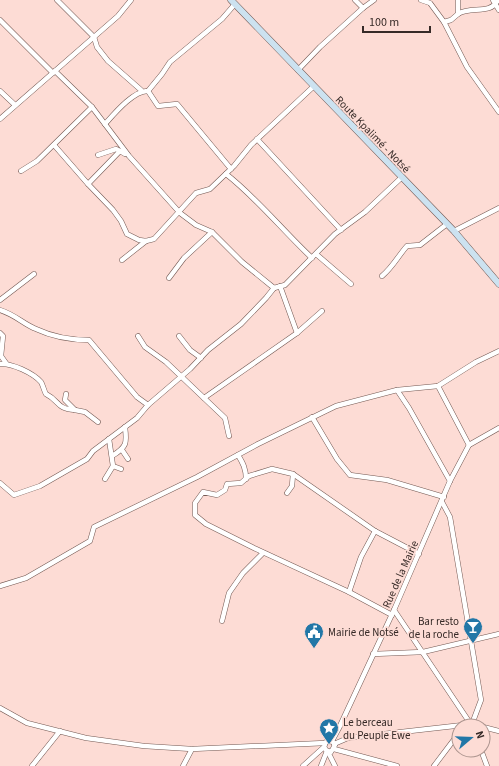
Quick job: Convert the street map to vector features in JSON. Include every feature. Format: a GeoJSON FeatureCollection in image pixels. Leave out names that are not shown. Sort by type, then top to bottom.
{"type":"FeatureCollection","features":[{"type":"Feature","properties":{"kind":"main road","name":"Route Kpalimé - Notsé"},"geometry":{"type":"LineString","coordinates":[[233,2],[401,178],[454,231],[499,284]]}},
{"type":"Feature","properties":{"kind":"street"},"geometry":{"type":"LineString","coordinates":[[57,0],[94,37],[97,47],[108,60],[142,90],[148,91],[158,106],[177,104],[231,168]]}},
{"type":"Feature","properties":{"kind":"street"},"geometry":{"type":"LineString","coordinates":[[355,0],[363,8]]}},
{"type":"Feature","properties":{"kind":"street"},"geometry":{"type":"LineString","coordinates":[[298,70],[320,47],[374,0]]}},
{"type":"Feature","properties":{"kind":"street"},"geometry":{"type":"LineString","coordinates":[[421,0],[430,3],[444,22],[467,67],[499,112]]}},
{"type":"Feature","properties":{"kind":"street"},"geometry":{"type":"LineString","coordinates":[[458,0],[458,14]]}},
{"type":"Feature","properties":{"kind":"street"},"geometry":{"type":"LineString","coordinates":[[0,118],[118,16],[129,1]]}},
{"type":"Feature","properties":{"kind":"street"},"geometry":{"type":"LineString","coordinates":[[148,91],[170,62],[222,19],[233,2]]}},
{"type":"Feature","properties":{"kind":"street"},"geometry":{"type":"LineString","coordinates":[[444,22],[451,20],[464,10],[472,8],[478,11],[483,10],[496,2],[499,10]]}},
{"type":"Feature","properties":{"kind":"street"},"geometry":{"type":"LineString","coordinates":[[0,20],[92,107],[129,156],[180,213],[196,225],[212,232],[242,262],[274,288]]}},
{"type":"Feature","properties":{"kind":"street"},"geometry":{"type":"LineString","coordinates":[[54,145],[113,210],[121,221],[127,234],[139,240],[146,241],[154,239],[180,213],[196,193],[210,189],[226,174],[257,139],[314,86]]}},
{"type":"Feature","properties":{"kind":"street"},"geometry":{"type":"LineString","coordinates":[[0,90],[15,105]]}},
{"type":"Feature","properties":{"kind":"street"},"geometry":{"type":"LineString","coordinates":[[105,124],[142,90]]}},
{"type":"Feature","properties":{"kind":"street"},"geometry":{"type":"LineString","coordinates":[[21,171],[37,161],[92,107]]}},
{"type":"Feature","properties":{"kind":"street"},"geometry":{"type":"LineString","coordinates":[[257,139],[341,230]]}},
{"type":"Feature","properties":{"kind":"street"},"geometry":{"type":"LineString","coordinates":[[98,154],[116,149],[129,156]]}},
{"type":"Feature","properties":{"kind":"street"},"geometry":{"type":"LineString","coordinates":[[88,184],[120,151]]}},
{"type":"Feature","properties":{"kind":"street"},"geometry":{"type":"LineString","coordinates":[[226,174],[240,185],[312,258]]}},
{"type":"Feature","properties":{"kind":"street"},"geometry":{"type":"LineString","coordinates":[[0,483],[14,495],[40,486],[78,465],[137,418],[148,405],[241,324],[274,288],[285,285],[341,230],[365,212],[401,178]]}},
{"type":"Feature","properties":{"kind":"street"},"geometry":{"type":"LineString","coordinates":[[454,231],[499,208]]}},
{"type":"Feature","properties":{"kind":"street"},"geometry":{"type":"LineString","coordinates":[[382,276],[391,269],[397,256],[407,246],[420,245],[447,224]]}},
{"type":"Feature","properties":{"kind":"street"},"geometry":{"type":"LineString","coordinates":[[169,278],[184,258],[212,232]]}},
{"type":"Feature","properties":{"kind":"street"},"geometry":{"type":"LineString","coordinates":[[122,260],[146,241]]}},
{"type":"Feature","properties":{"kind":"street"},"geometry":{"type":"LineString","coordinates":[[316,254],[351,284]]}},
{"type":"Feature","properties":{"kind":"street"},"geometry":{"type":"LineString","coordinates":[[0,300],[34,274]]}},
{"type":"Feature","properties":{"kind":"street"},"geometry":{"type":"LineString","coordinates":[[280,286],[297,333]]}},
{"type":"Feature","properties":{"kind":"street"},"geometry":{"type":"LineString","coordinates":[[0,310],[14,314],[36,329],[70,340],[89,340],[137,397],[148,405]]}},
{"type":"Feature","properties":{"kind":"street"},"geometry":{"type":"LineString","coordinates":[[204,398],[297,333],[322,311]]}},
{"type":"Feature","properties":{"kind":"street"},"geometry":{"type":"LineString","coordinates":[[0,333],[3,336],[1,356],[6,363],[30,374],[41,382],[46,394],[53,398],[58,405],[66,410],[85,412],[98,422]]}},
{"type":"Feature","properties":{"kind":"street"},"geometry":{"type":"LineString","coordinates":[[138,336],[145,347],[166,362],[225,418],[229,436]]}},
{"type":"Feature","properties":{"kind":"street"},"geometry":{"type":"LineString","coordinates":[[179,336],[190,350],[201,358]]}},
{"type":"Feature","properties":{"kind":"street"},"geometry":{"type":"LineString","coordinates":[[0,586],[26,578],[90,541],[94,526],[197,477],[336,406],[397,390],[438,386],[476,362],[499,351]]}},
{"type":"Feature","properties":{"kind":"street"},"geometry":{"type":"LineString","coordinates":[[0,364],[6,363]]}},
{"type":"Feature","properties":{"kind":"street"},"geometry":{"type":"LineString","coordinates":[[438,386],[469,445],[499,428]]}},
{"type":"Feature","properties":{"kind":"street"},"geometry":{"type":"LineString","coordinates":[[397,390],[409,408],[450,481]]}},
{"type":"Feature","properties":{"kind":"street"},"geometry":{"type":"LineString","coordinates":[[66,394],[66,400],[75,410]]}},
{"type":"Feature","properties":{"kind":"street"},"geometry":{"type":"LineString","coordinates":[[312,418],[337,459],[350,475],[387,480],[443,499],[450,518],[481,700],[474,718]]}},
{"type":"Feature","properties":{"kind":"street"},"geometry":{"type":"LineString","coordinates":[[112,456],[122,450],[127,442],[126,427]]}},
{"type":"Feature","properties":{"kind":"street"},"geometry":{"type":"LineString","coordinates":[[105,479],[113,466],[109,439]]}},
{"type":"Feature","properties":{"kind":"street","name":"Rue de la Mairie"},"geometry":{"type":"LineString","coordinates":[[333,742],[419,554],[450,481],[469,445]]}},
{"type":"Feature","properties":{"kind":"street"},"geometry":{"type":"LineString","coordinates":[[122,450],[128,459]]}},
{"type":"Feature","properties":{"kind":"street"},"geometry":{"type":"LineString","coordinates":[[238,455],[244,466],[246,479]]}},
{"type":"Feature","properties":{"kind":"street"},"geometry":{"type":"LineString","coordinates":[[113,466],[121,469]]}},
{"type":"Feature","properties":{"kind":"street"},"geometry":{"type":"LineString","coordinates":[[419,554],[375,531],[293,474],[272,469],[246,479],[241,483],[227,484],[225,490],[217,495],[203,492],[195,502],[194,515],[206,524],[263,553],[393,612],[423,652],[466,718]]}},
{"type":"Feature","properties":{"kind":"street"},"geometry":{"type":"LineString","coordinates":[[287,492],[292,486],[293,474]]}},
{"type":"Feature","properties":{"kind":"street"},"geometry":{"type":"LineString","coordinates":[[349,592],[361,557],[375,531]]}},
{"type":"Feature","properties":{"kind":"street"},"geometry":{"type":"LineString","coordinates":[[222,621],[229,593],[243,574],[263,553]]}},
{"type":"Feature","properties":{"kind":"street"},"geometry":{"type":"LineString","coordinates":[[373,654],[423,652],[441,646],[499,634]]}},
{"type":"Feature","properties":{"kind":"street"},"geometry":{"type":"LineString","coordinates":[[0,708],[27,723],[86,738],[144,746],[192,749],[324,745],[348,738],[451,727]]}},
{"type":"Feature","properties":{"kind":"street"},"geometry":{"type":"LineString","coordinates":[[32,766],[60,731]]}},
{"type":"Feature","properties":{"kind":"street"},"geometry":{"type":"LineString","coordinates":[[333,742],[334,749]]}},
{"type":"Feature","properties":{"kind":"street"},"geometry":{"type":"LineString","coordinates":[[434,766],[451,744]]}},
{"type":"Feature","properties":{"kind":"street"},"geometry":{"type":"LineString","coordinates":[[324,745],[335,766]]}},
{"type":"Feature","properties":{"kind":"street"},"geometry":{"type":"LineString","coordinates":[[303,766],[324,745]]}},
{"type":"Feature","properties":{"kind":"street"},"geometry":{"type":"LineString","coordinates":[[183,766],[192,749]]}},
{"type":"Feature","properties":{"kind":"street"},"geometry":{"type":"LineString","coordinates":[[320,766],[328,752],[334,749],[397,766]]}},
{"type":"Feature","properties":{"kind":"place","name":"Bar resto de la roche"},"geometry":{"type":"Point","coordinates":[473,644]}},
{"type":"Feature","properties":{"kind":"place","name":"Mairie de Notsé"},"geometry":{"type":"Point","coordinates":[314,649]}},
{"type":"Feature","properties":{"kind":"place","name":"Le berceau du Peuple Ewe"},"geometry":{"type":"Point","coordinates":[329,745]}}]}
